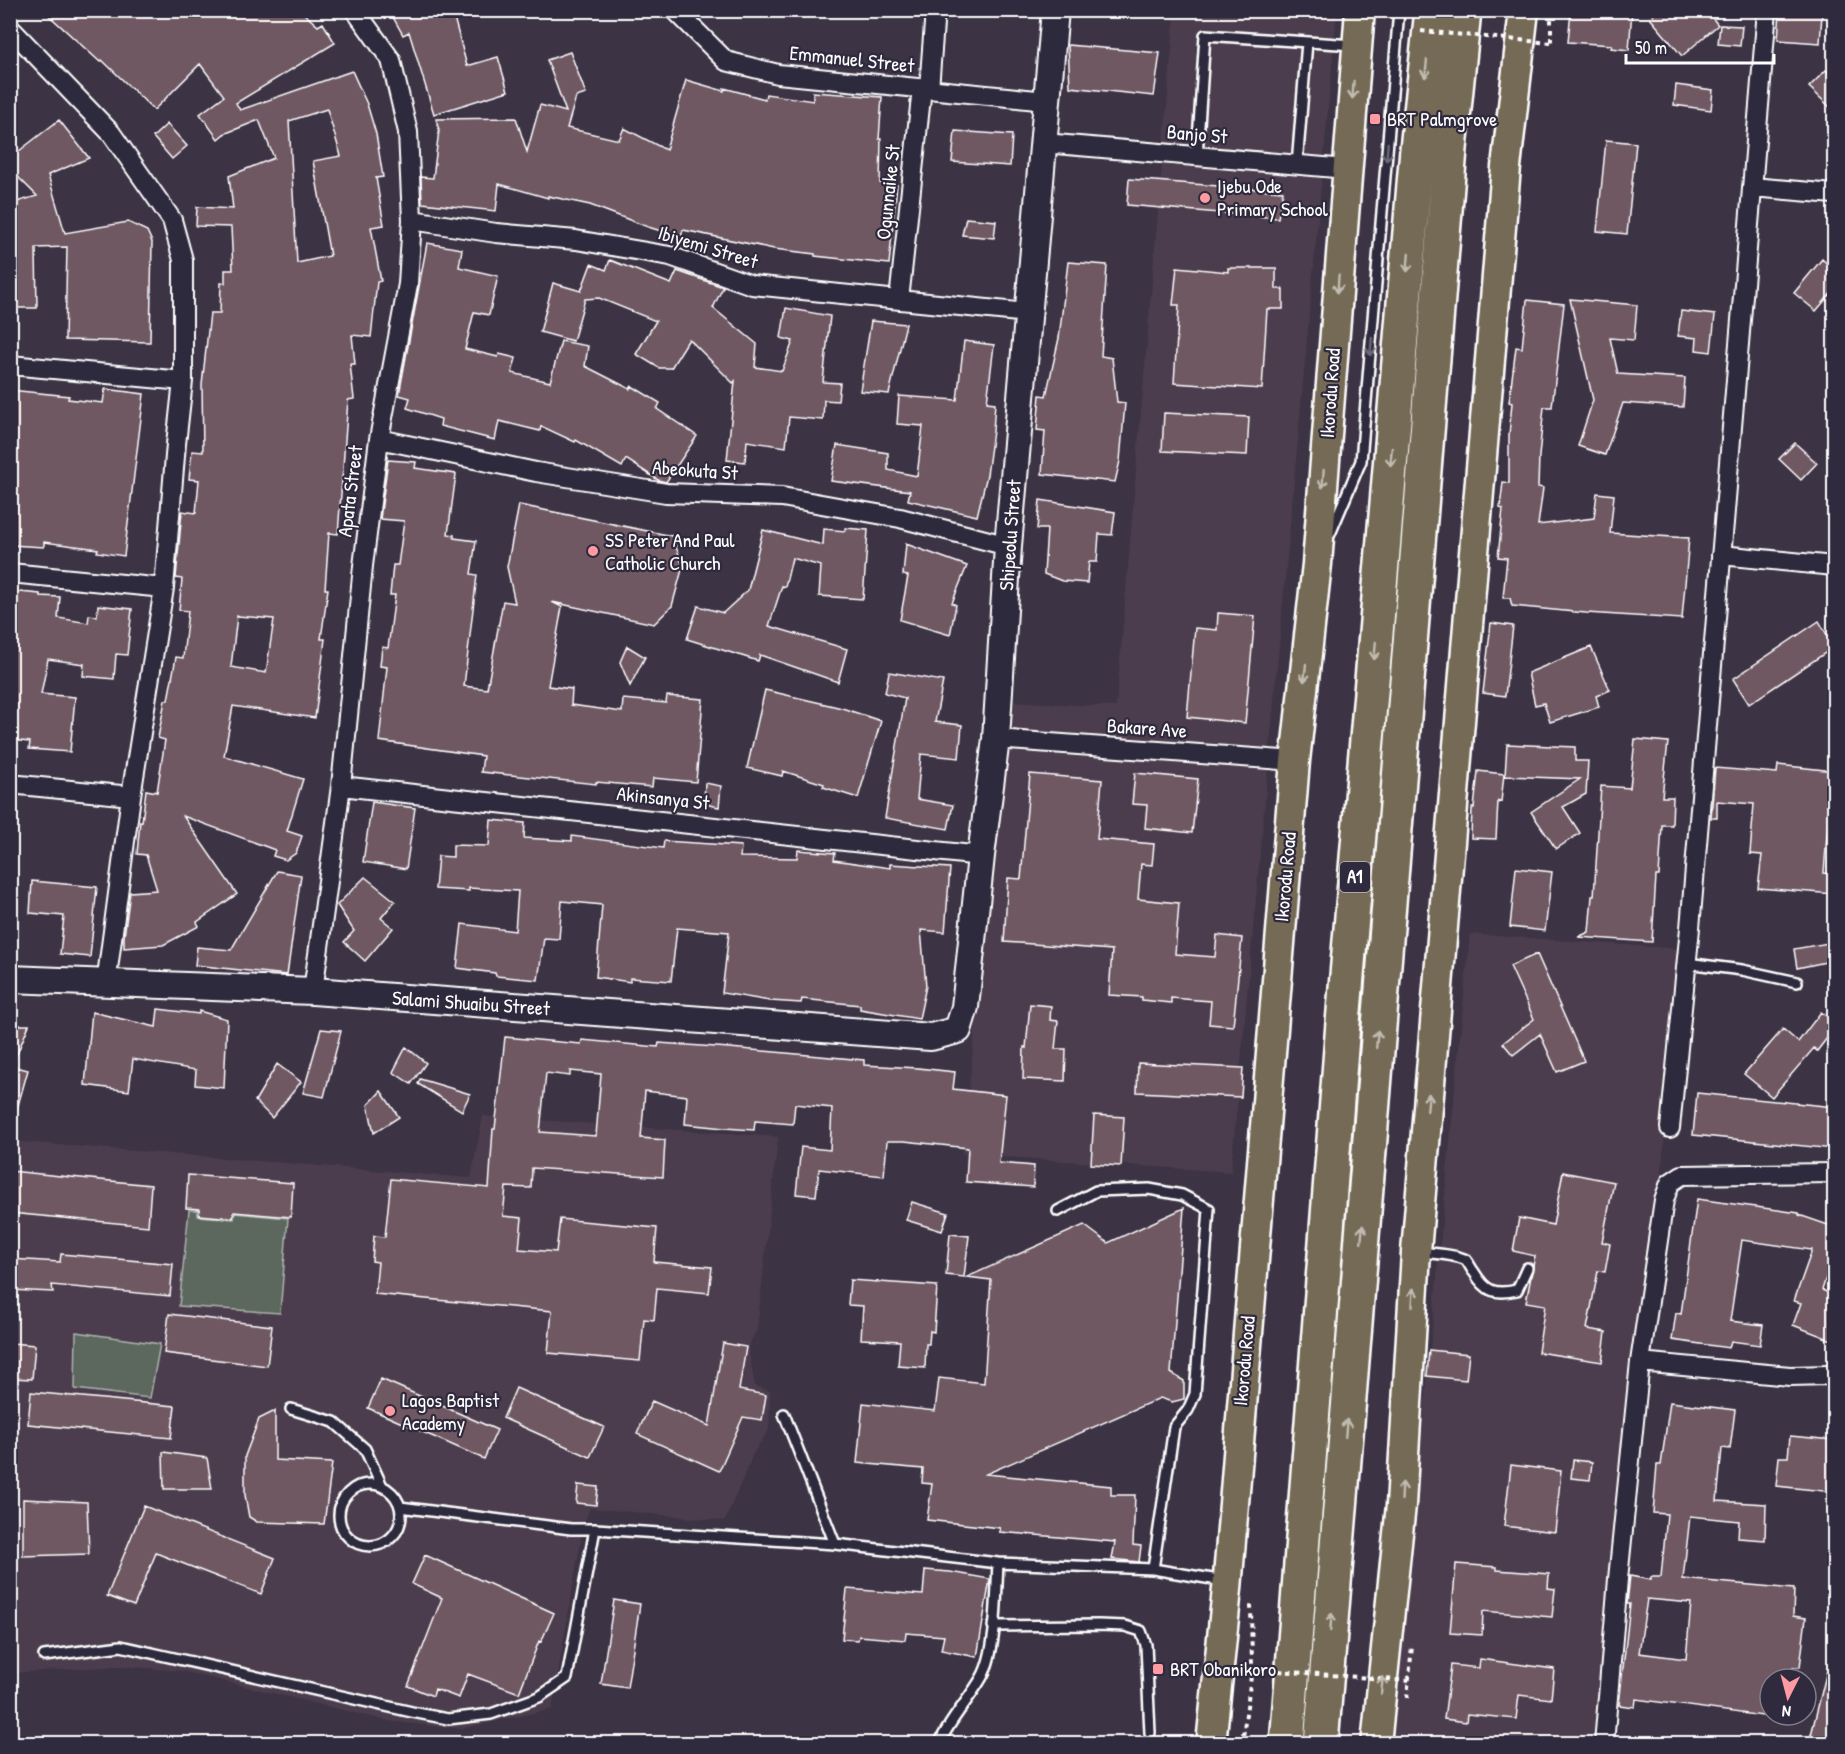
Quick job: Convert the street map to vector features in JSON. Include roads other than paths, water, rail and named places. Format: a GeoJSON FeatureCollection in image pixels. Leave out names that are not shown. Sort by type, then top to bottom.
{"type":"FeatureCollection","features":[{"type":"Feature","properties":{"kind":"highway","name":"A1"},"geometry":{"type":"LineString","coordinates":[[1321,1743],[1449,161],[1464,10]]}},
{"type":"Feature","properties":{"kind":"highway","name":"A1"},"geometry":{"type":"LineString","coordinates":[[1287,1743],[1344,1011],[1427,21]]}},
{"type":"Feature","properties":{"kind":"main road","name":"Ikorodu Road"},"geometry":{"type":"LineString","coordinates":[[1211,1743],[1227,1589],[1295,761],[1317,564],[1360,10]]}},
{"type":"Feature","properties":{"kind":"main road"},"geometry":{"type":"LineString","coordinates":[[1376,1743],[1401,1504],[1416,1252],[1506,167],[1524,10]]}},
{"type":"Feature","properties":{"kind":"street","name":"Emmanuel Street"},"geometry":{"type":"LineString","coordinates":[[675,10],[726,61],[778,74],[1047,101]]}},
{"type":"Feature","properties":{"kind":"street","name":"Ogunnaike St"},"geometry":{"type":"LineString","coordinates":[[899,300],[935,10]]}},
{"type":"Feature","properties":{"kind":"street","name":"Shipeolu Street"},"geometry":{"type":"LineString","coordinates":[[931,1037],[958,1030],[965,1007],[996,739],[1008,546],[1055,10]]}},
{"type":"Feature","properties":{"kind":"street"},"geometry":{"type":"LineString","coordinates":[[1670,1128],[1767,10]]}},
{"type":"Feature","properties":{"kind":"street","name":"Apata Street"},"geometry":{"type":"LineString","coordinates":[[313,992],[341,786],[363,566],[379,439],[408,284],[412,220],[408,132],[390,60],[359,12]]}},
{"type":"Feature","properties":{"kind":"street"},"geometry":{"type":"LineString","coordinates":[[10,28],[111,134],[172,220],[183,260],[183,381],[164,588],[131,796],[106,984]]}},
{"type":"Feature","properties":{"kind":"street","name":"Banjo St"},"geometry":{"type":"LineString","coordinates":[[1044,143],[1347,169]]}},
{"type":"Feature","properties":{"kind":"street"},"geometry":{"type":"LineString","coordinates":[[1752,187],[1834,194]]}},
{"type":"Feature","properties":{"kind":"street","name":"Ibiyemi Street"},"geometry":{"type":"LineString","coordinates":[[412,220],[496,233],[576,240],[670,256],[752,285],[1028,313]]}},
{"type":"Feature","properties":{"kind":"street"},"geometry":{"type":"LineString","coordinates":[[10,365],[183,381]]}},
{"type":"Feature","properties":{"kind":"street","name":"Abeokuta St"},"geometry":{"type":"LineString","coordinates":[[379,439],[536,472],[666,493],[782,497],[900,518],[1008,546]]}},
{"type":"Feature","properties":{"kind":"street"},"geometry":{"type":"LineString","coordinates":[[1721,555],[1834,566]]}},
{"type":"Feature","properties":{"kind":"street"},"geometry":{"type":"LineString","coordinates":[[10,573],[164,588]]}},
{"type":"Feature","properties":{"kind":"street","name":"Bakare Ave"},"geometry":{"type":"LineString","coordinates":[[996,739],[1295,761]]}},
{"type":"Feature","properties":{"kind":"street"},"geometry":{"type":"LineString","coordinates":[[10,784],[131,796]]}},
{"type":"Feature","properties":{"kind":"street","name":"Akinsanya St"},"geometry":{"type":"LineString","coordinates":[[341,786],[981,856]]}},
{"type":"Feature","properties":{"kind":"street","name":"Salami Shuaibu Street"},"geometry":{"type":"LineString","coordinates":[[10,979],[313,992],[931,1037]]}},
{"type":"Feature","properties":{"kind":"street"},"geometry":{"type":"LineString","coordinates":[[1604,1743],[1640,1362],[1664,1200],[1670,1183],[1682,1175],[1834,1173]]}},
{"type":"Feature","properties":{"kind":"street"},"geometry":{"type":"LineString","coordinates":[[1640,1362],[1790,1376],[1828,1375],[1834,1377]]}},
{"type":"Feature","properties":{"kind":"lane"},"geometry":{"type":"LineString","coordinates":[[1317,564],[1362,461],[1399,10]]}},
{"type":"Feature","properties":{"kind":"lane"},"geometry":{"type":"LineString","coordinates":[[1197,156],[1205,35],[1357,45]]}},
{"type":"Feature","properties":{"kind":"lane"},"geometry":{"type":"LineString","coordinates":[[1297,165],[1307,42]]}},
{"type":"Feature","properties":{"kind":"lane"},"geometry":{"type":"LineString","coordinates":[[1686,963],[1742,970],[1797,982]]}},
{"type":"Feature","properties":{"kind":"lane"},"geometry":{"type":"LineString","coordinates":[[1058,1211],[1096,1191],[1149,1189],[1182,1195],[1209,1209],[1195,1394],[1188,1410],[1174,1427],[1153,1569]]}},
{"type":"Feature","properties":{"kind":"lane"},"geometry":{"type":"LineString","coordinates":[[1416,1252],[1450,1256],[1466,1261],[1489,1290],[1504,1293],[1517,1290],[1527,1268]]}},
{"type":"Feature","properties":{"kind":"lane"},"geometry":{"type":"LineString","coordinates":[[291,1409],[334,1422],[365,1449],[382,1486],[396,1498],[401,1517],[393,1535],[386,1541],[368,1545],[358,1543],[343,1531],[339,1512],[341,1503],[353,1488],[362,1485],[382,1486]]}},
{"type":"Feature","properties":{"kind":"lane"},"geometry":{"type":"LineString","coordinates":[[784,1414],[835,1544]]}},
{"type":"Feature","properties":{"kind":"lane"},"geometry":{"type":"LineString","coordinates":[[400,1507],[571,1529],[595,1528],[835,1544],[998,1563],[1153,1569],[1226,1581]]}},
{"type":"Feature","properties":{"kind":"lane"},"geometry":{"type":"LineString","coordinates":[[44,1656],[121,1646],[448,1719],[491,1714],[539,1697],[567,1678],[595,1528]]}},
{"type":"Feature","properties":{"kind":"lane"},"geometry":{"type":"LineString","coordinates":[[939,1743],[983,1676],[991,1654],[998,1563]]}},
{"type":"Feature","properties":{"kind":"lane"},"geometry":{"type":"LineString","coordinates":[[993,1626],[1099,1625],[1125,1626],[1141,1631],[1146,1645],[1150,1733]]}},
{"type":"Feature","properties":{"kind":"place","name":"BRT Palmgrove"},"geometry":{"type":"Point","coordinates":[1375,119]}},
{"type":"Feature","properties":{"kind":"place","name":"Ijebu Ode Primary School"},"geometry":{"type":"Point","coordinates":[1205,198]}},
{"type":"Feature","properties":{"kind":"place","name":"SS Peter And Paul Catholic Church"},"geometry":{"type":"Point","coordinates":[593,551]}},
{"type":"Feature","properties":{"kind":"place","name":"Lagos Baptist Academy"},"geometry":{"type":"Point","coordinates":[390,1411]}},
{"type":"Feature","properties":{"kind":"place","name":"BRT Obanikoro"},"geometry":{"type":"Point","coordinates":[1158,1669]}}]}
